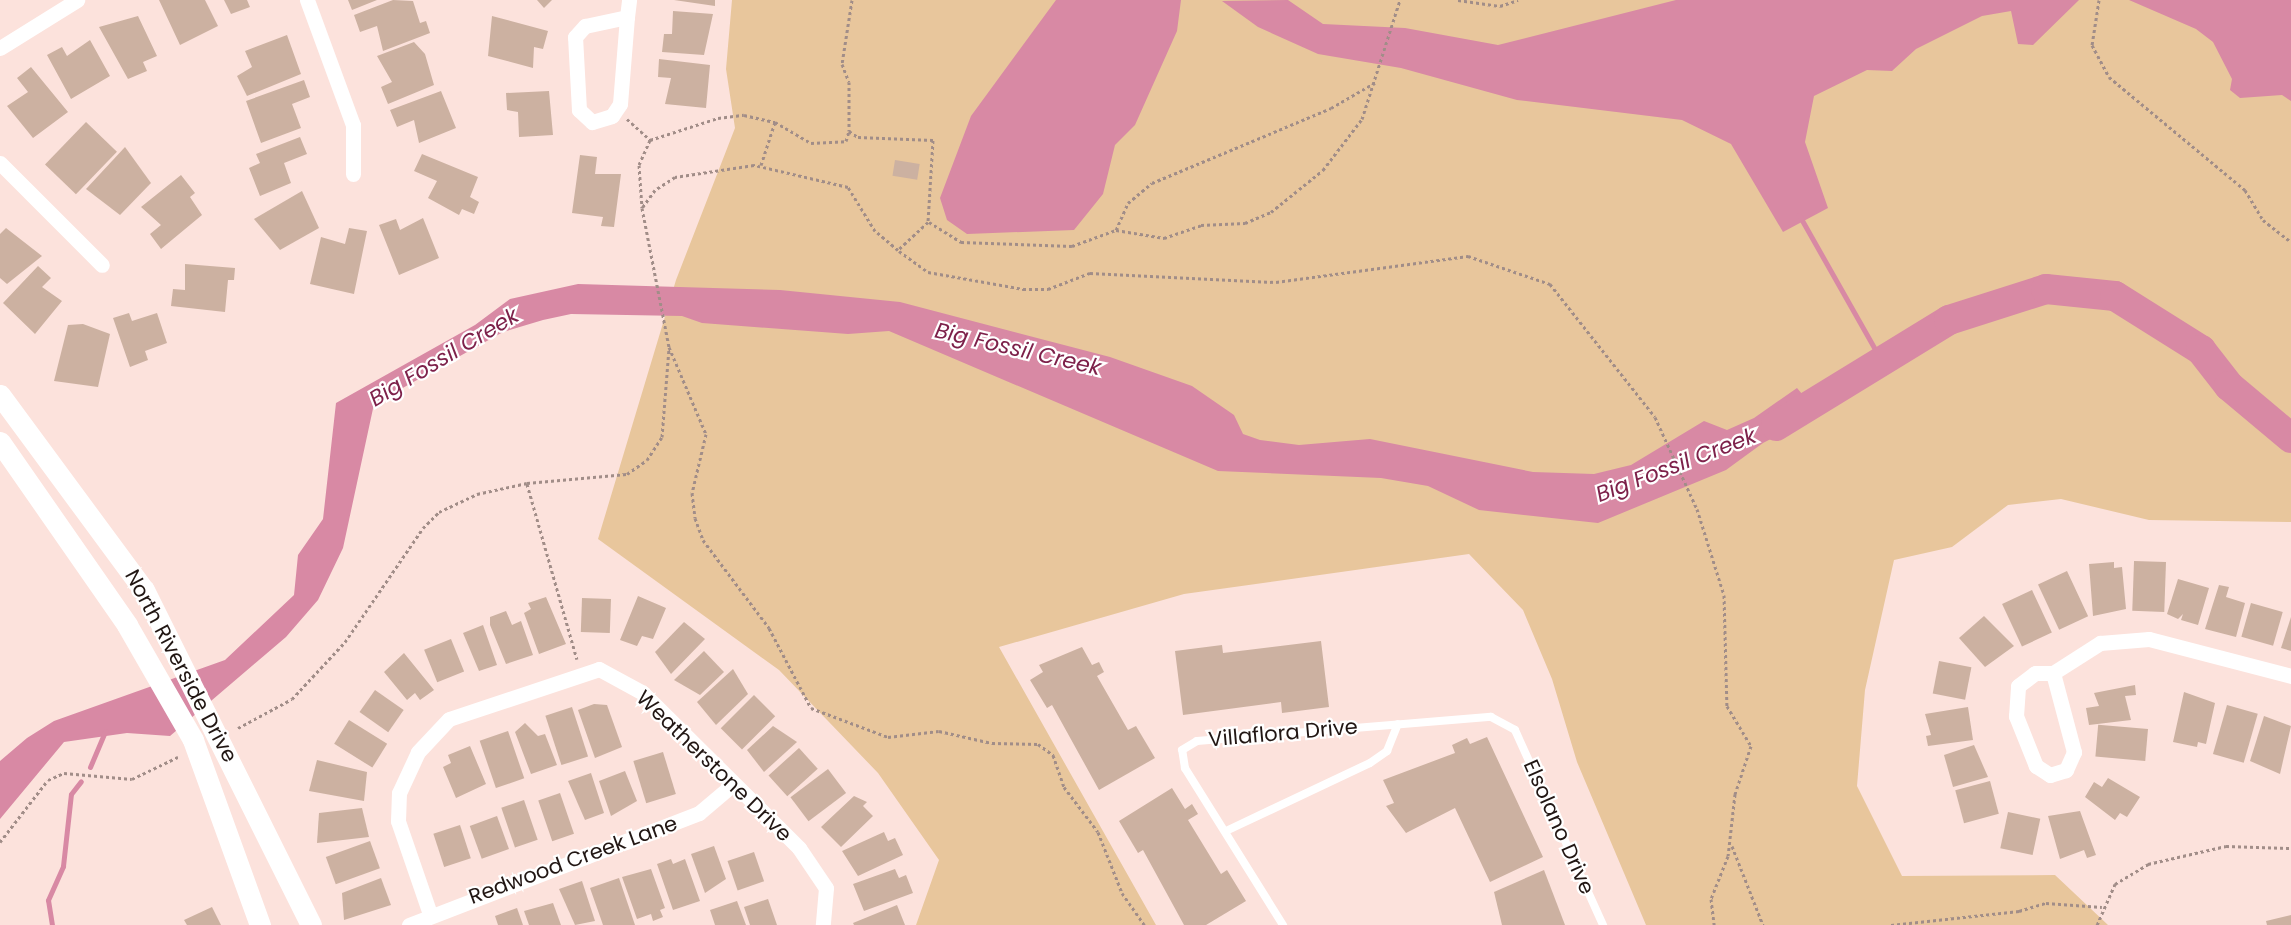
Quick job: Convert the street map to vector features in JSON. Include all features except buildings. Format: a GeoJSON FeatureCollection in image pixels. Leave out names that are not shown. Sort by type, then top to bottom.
{"type":"FeatureCollection","features":[{"type":"Feature","properties":{"kind":"main road","name":"North Riverside Drive"},"geometry":{"type":"LineString","coordinates":[[0,395],[68,481],[166,630],[228,730],[311,925]]}},
{"type":"Feature","properties":{"kind":"main road","name":"North Riverside Drive"},"geometry":{"type":"LineString","coordinates":[[0,442],[138,646],[193,740],[260,925]]}},
{"type":"Feature","properties":{"kind":"street"},"geometry":{"type":"LineString","coordinates":[[0,48],[77,0]]}},
{"type":"Feature","properties":{"kind":"street"},"geometry":{"type":"LineString","coordinates":[[307,0],[353,125],[353,174]]}},
{"type":"Feature","properties":{"kind":"street"},"geometry":{"type":"LineString","coordinates":[[627,17],[585,26],[575,37],[579,110],[592,122],[617,110],[627,17],[628,0]]}},
{"type":"Feature","properties":{"kind":"street"},"geometry":{"type":"LineString","coordinates":[[0,163],[102,265]]}},
{"type":"Feature","properties":{"kind":"street"},"geometry":{"type":"LineString","coordinates":[[2053,673],[2074,760],[2050,775],[2036,766],[2014,698],[2024,679],[2053,673],[2094,645],[2140,638],[2291,676]]}},
{"type":"Feature","properties":{"kind":"street","name":"Weatherstone Drive"},"geometry":{"type":"LineString","coordinates":[[430,914],[398,821],[399,793],[418,752],[449,719],[580,673],[599,669],[643,693],[731,786],[799,848],[826,888],[823,925]]}},
{"type":"Feature","properties":{"kind":"street","name":"Redwood Creek Lane"},"geometry":{"type":"LineString","coordinates":[[409,925],[430,914],[699,813],[731,786]]}},
{"type":"Feature","properties":{"kind":"lane","name":"Villaflora Drive"},"geometry":{"type":"LineString","coordinates":[[1283,925],[1185,768],[1182,750],[1197,741],[1491,717],[1515,730]]}},
{"type":"Feature","properties":{"kind":"lane"},"geometry":{"type":"LineString","coordinates":[[1226,831],[1370,764],[1387,750],[1398,724]]}},
{"type":"Feature","properties":{"kind":"lane","name":"Elsolano Drive"},"geometry":{"type":"LineString","coordinates":[[1515,730],[1603,925]]}},
{"type":"Feature","properties":{"kind":"path"},"geometry":{"type":"LineString","coordinates":[[228,730],[292,699],[345,642],[423,528],[439,512],[477,494],[527,483],[604,479],[627,474],[647,460],[662,437],[669,347],[657,271],[642,208],[639,165],[650,140],[718,118],[744,115],[775,122],[810,143],[846,141],[849,131],[849,82],[842,64],[852,0]]}},
{"type":"Feature","properties":{"kind":"path"},"geometry":{"type":"LineString","coordinates":[[928,222],[961,242],[1072,246],[1116,230],[1164,238],[1202,225],[1245,224],[1271,212],[1341,149],[1377,82],[1393,16],[1400,0]]}},
{"type":"Feature","properties":{"kind":"path"},"geometry":{"type":"LineString","coordinates":[[1458,0],[1500,6],[1518,0]]}},
{"type":"Feature","properties":{"kind":"path"},"geometry":{"type":"LineString","coordinates":[[2099,0],[2092,45],[2109,77],[2245,190],[2263,220],[2291,242]]}},
{"type":"Feature","properties":{"kind":"path"},"geometry":{"type":"LineString","coordinates":[[1116,230],[1128,203],[1152,183],[1331,108],[1377,82]]}},
{"type":"Feature","properties":{"kind":"path"},"geometry":{"type":"LineString","coordinates":[[617,110],[650,140]]}},
{"type":"Feature","properties":{"kind":"path"},"geometry":{"type":"LineString","coordinates":[[761,165],[775,122]]}},
{"type":"Feature","properties":{"kind":"path"},"geometry":{"type":"LineString","coordinates":[[849,131],[858,137],[933,140],[928,222],[898,250]]}},
{"type":"Feature","properties":{"kind":"path"},"geometry":{"type":"LineString","coordinates":[[642,208],[655,190],[675,177],[761,165],[848,187],[875,231],[928,272],[1040,289],[1090,273],[1276,282],[1436,258],[1468,256],[1496,262],[1550,284],[1614,361],[1655,417],[1661,435],[1697,509],[1724,595],[1727,706],[1751,746],[1735,794],[1731,843],[1711,899],[1714,925]]}},
{"type":"Feature","properties":{"kind":"path"},"geometry":{"type":"LineString","coordinates":[[669,347],[706,434],[692,493],[703,540],[769,628],[811,708],[888,737],[939,731],[1010,745],[1038,744],[1053,755],[1064,787],[1098,832],[1122,893],[1144,925]]}},
{"type":"Feature","properties":{"kind":"path"},"geometry":{"type":"LineString","coordinates":[[527,483],[580,673]]}},
{"type":"Feature","properties":{"kind":"path"},"geometry":{"type":"LineString","coordinates":[[0,843],[48,780],[64,773],[132,780],[178,757]]}},
{"type":"Feature","properties":{"kind":"path"},"geometry":{"type":"LineString","coordinates":[[1731,843],[1763,925]]}},
{"type":"Feature","properties":{"kind":"path"},"geometry":{"type":"LineString","coordinates":[[2097,925],[2102,907],[2120,879],[2148,864],[2226,846],[2291,848]]}},
{"type":"Feature","properties":{"kind":"path"},"geometry":{"type":"LineString","coordinates":[[1891,925],[2019,911],[2046,903],[2102,907]]}},
{"type":"Feature","properties":{"kind":"shaded area"},"geometry":{"type":"Polygon","coordinates":[[[732,0],[2291,0],[2291,522],[2149,520],[2061,499],[2008,505],[1952,547],[1894,560],[1865,690],[1857,786],[1902,876],[2055,875],[2108,925],[1646,925],[1577,762],[1552,679],[1523,610],[1469,554],[1184,594],[999,647],[1156,925],[916,925],[939,860],[878,773],[779,670],[598,539],[676,280],[735,128],[726,69],[732,0]]]}},
{"type":"Feature","properties":{"kind":"water"},"geometry":{"type":"Polygon","coordinates":[[[1056,0],[1181,0],[1177,31],[1135,125],[1115,145],[1103,194],[1074,230],[967,234],[947,220],[940,198],[971,116],[1056,0]]]}},
{"type":"Feature","properties":{"kind":"water"},"geometry":{"type":"Polygon","coordinates":[[[1288,0],[1323,24],[1405,28],[1498,45],[1676,0],[2079,0],[2033,45],[2018,44],[2011,11],[1982,16],[1916,49],[1892,71],[1867,70],[1814,96],[1805,142],[1828,208],[1783,232],[1731,144],[1682,120],[1517,100],[1401,68],[1318,54],[1258,27],[1222,1],[1288,0]]]}},
{"type":"Feature","properties":{"kind":"water"},"geometry":{"type":"Polygon","coordinates":[[[2129,0],[2291,0],[2291,101],[2282,95],[2240,98],[2230,90],[2232,79],[2213,42],[2196,29],[2129,0]]]}},
{"type":"Feature","properties":{"kind":"water"},"geometry":{"type":"Polygon","coordinates":[[[578,284],[780,290],[900,302],[1110,357],[1192,386],[1234,415],[1243,434],[1260,440],[1299,445],[1370,439],[1533,472],[1594,474],[1631,465],[1704,421],[1727,430],[1754,418],[1797,388],[1819,414],[1763,443],[1726,470],[1598,523],[1479,510],[1428,486],[1381,478],[1218,471],[889,331],[848,334],[702,323],[682,316],[571,314],[543,320],[503,332],[374,404],[343,548],[318,600],[286,637],[170,736],[127,733],[64,742],[0,819],[0,761],[27,738],[54,721],[225,660],[294,595],[298,555],[323,519],[336,403],[475,325],[510,299],[578,284]]]}},
{"type":"Feature","properties":{"kind":"waterway"},"geometry":{"type":"LineString","coordinates":[[1799,215],[1882,362]]}},
{"type":"Feature","properties":{"kind":"waterway","name":"Big Fossil Creek"},"geometry":{"type":"LineString","coordinates":[[1776,426],[1949,320],[2046,289],[2115,296],[2201,350],[2229,386],[2291,438]]}},
{"type":"Feature","properties":{"kind":"waterway"},"geometry":{"type":"LineString","coordinates":[[90,767],[105,731]]}},
{"type":"Feature","properties":{"kind":"waterway"},"geometry":{"type":"LineString","coordinates":[[52,925],[48,900],[63,866],[71,794],[81,781]]}}]}
